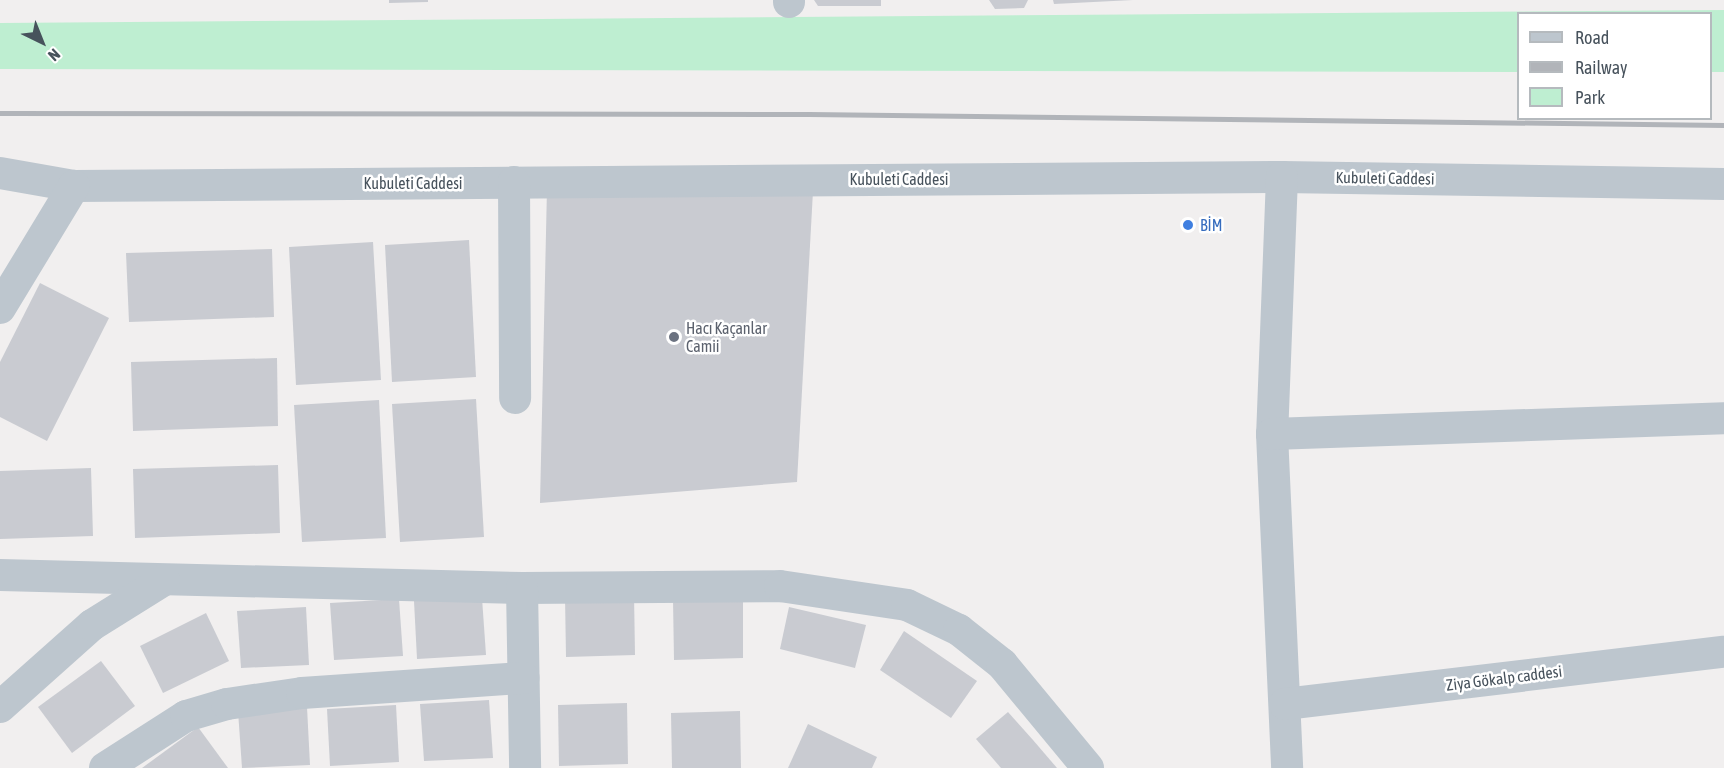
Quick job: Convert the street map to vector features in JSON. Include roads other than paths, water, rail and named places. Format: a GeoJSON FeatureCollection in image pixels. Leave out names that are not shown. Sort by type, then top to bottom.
{"type":"FeatureCollection","features":[{"type":"Feature","properties":{"kind":"street","name":"Kubuleti Caddesi"},"geometry":{"type":"LineString","coordinates":[[0,173],[74,186],[1282,177],[1724,184]]}},
{"type":"Feature","properties":{"kind":"street"},"geometry":{"type":"LineString","coordinates":[[1282,177],[1272,434],[1287,768]]}},
{"type":"Feature","properties":{"kind":"street"},"geometry":{"type":"LineString","coordinates":[[514,182],[515,398]]}},
{"type":"Feature","properties":{"kind":"street"},"geometry":{"type":"LineString","coordinates":[[0,308],[74,186]]}},
{"type":"Feature","properties":{"kind":"street"},"geometry":{"type":"LineString","coordinates":[[1272,434],[1724,418]]}},
{"type":"Feature","properties":{"kind":"street"},"geometry":{"type":"LineString","coordinates":[[0,575],[522,588],[780,586],[907,605],[959,630],[1002,664],[1088,768]]}},
{"type":"Feature","properties":{"kind":"street"},"geometry":{"type":"LineString","coordinates":[[0,707],[92,625],[164,580]]}},
{"type":"Feature","properties":{"kind":"street"},"geometry":{"type":"LineString","coordinates":[[522,588],[525,768]]}},
{"type":"Feature","properties":{"kind":"street","name":"Ziya Gökalp caddesi"},"geometry":{"type":"LineString","coordinates":[[1285,704],[1724,652]]}},
{"type":"Feature","properties":{"kind":"street"},"geometry":{"type":"LineString","coordinates":[[105,768],[186,716],[227,704],[302,693],[523,678]]}},
{"type":"Feature","properties":{"kind":"railway"},"geometry":{"type":"LineString","coordinates":[[0,113],[809,114],[1724,125]]}},
{"type":"Feature","properties":{"kind":"place","name":"BİM"},"geometry":{"type":"Point","coordinates":[1188,225]}},
{"type":"Feature","properties":{"kind":"place","name":"Hacı Kaçanlar Camii"},"geometry":{"type":"Point","coordinates":[674,337]}}]}
